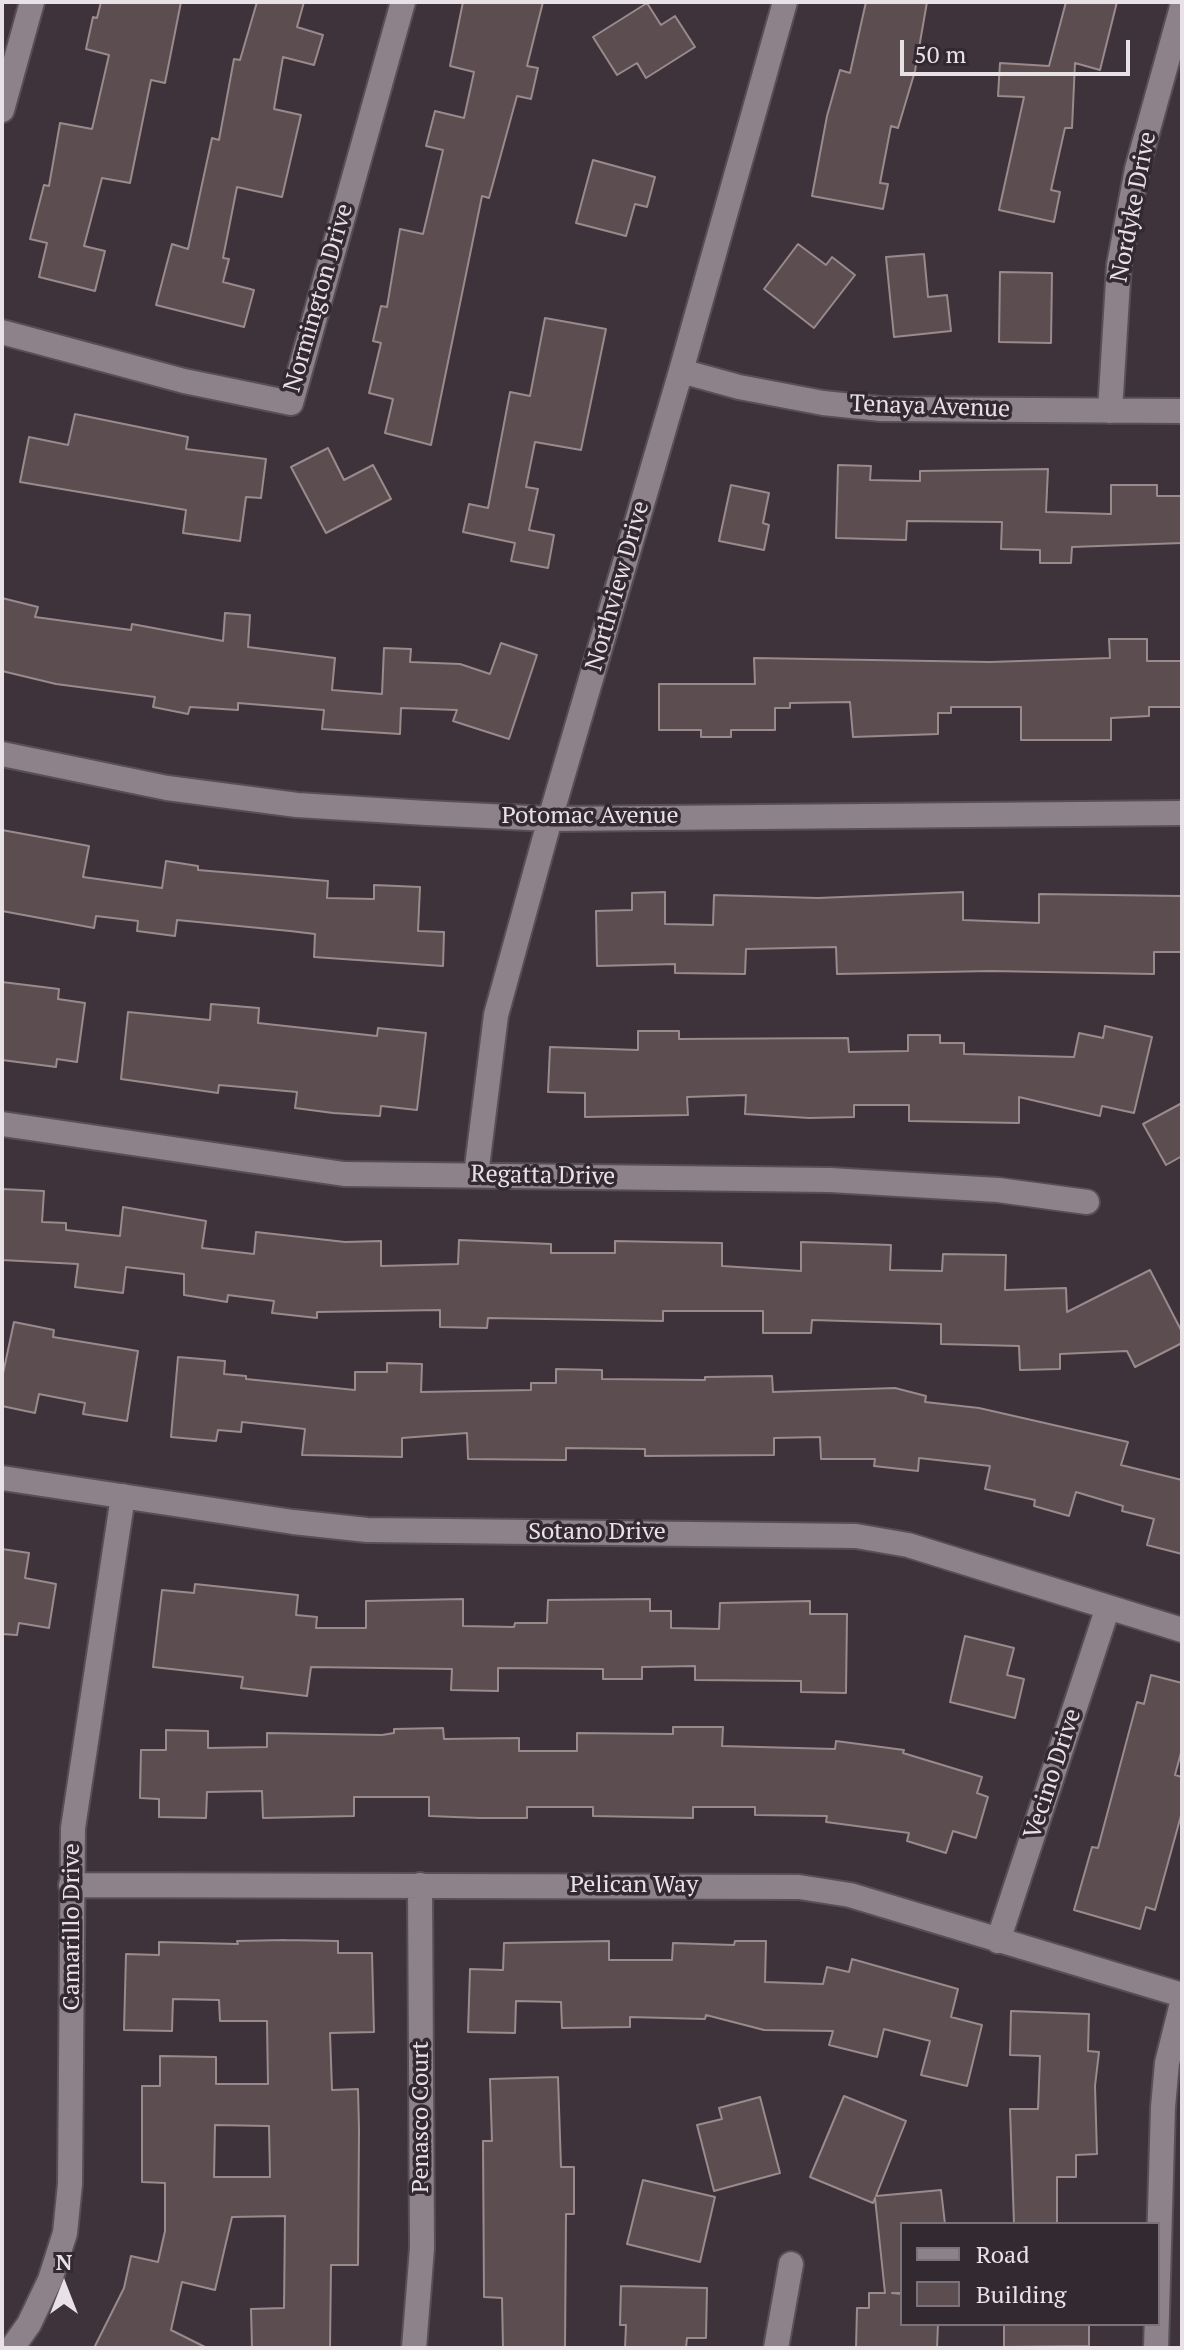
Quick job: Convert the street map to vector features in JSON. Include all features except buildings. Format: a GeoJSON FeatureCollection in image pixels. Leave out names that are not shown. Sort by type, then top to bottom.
{"type":"FeatureCollection","features":[{"type":"Feature","properties":{"kind":"street"},"geometry":{"type":"LineString","coordinates":[[2,110],[32,2]]}},
{"type":"Feature","properties":{"kind":"street","name":"Normington Drive"},"geometry":{"type":"LineString","coordinates":[[2,332],[184,381],[291,403],[403,2]]}},
{"type":"Feature","properties":{"kind":"street","name":"Northview Drive"},"geometry":{"type":"LineString","coordinates":[[476,1175],[496,1015],[785,2]]}},
{"type":"Feature","properties":{"kind":"street","name":"Nordyke Drive"},"geometry":{"type":"LineString","coordinates":[[1110,411],[1113,330],[1122,252],[1137,169],[1182,7]]}},
{"type":"Feature","properties":{"kind":"street","name":"Tenaya Avenue"},"geometry":{"type":"LineString","coordinates":[[681,371],[795,398],[881,409],[1182,411]]}},
{"type":"Feature","properties":{"kind":"street","name":"Potomac Avenue"},"geometry":{"type":"LineString","coordinates":[[2,754],[167,788],[297,805],[550,819],[1182,813]]}},
{"type":"Feature","properties":{"kind":"street","name":"Regatta Drive"},"geometry":{"type":"LineString","coordinates":[[2,1124],[344,1174],[909,1183],[1087,1202]]}},
{"type":"Feature","properties":{"kind":"street","name":"Sotano Drive"},"geometry":{"type":"LineString","coordinates":[[2,1478],[293,1522],[367,1530],[856,1536],[908,1545],[1182,1630]]}},
{"type":"Feature","properties":{"kind":"street","name":"Camarillo Drive"},"geometry":{"type":"LineString","coordinates":[[12,2348],[29,2324],[50,2280],[65,2233],[70,2184],[71,1885],[78,1783],[123,1496]]}},
{"type":"Feature","properties":{"kind":"street","name":"Vecino Drive"},"geometry":{"type":"LineString","coordinates":[[998,1941],[1108,1607]]}},
{"type":"Feature","properties":{"kind":"street","name":"Pelican Way"},"geometry":{"type":"LineString","coordinates":[[71,1885],[799,1887],[850,1895],[1182,1995]]}},
{"type":"Feature","properties":{"kind":"street","name":"Penasco Court"},"geometry":{"type":"LineString","coordinates":[[414,2348],[422,2248],[420,1885]]}},
{"type":"Feature","properties":{"kind":"street"},"geometry":{"type":"LineString","coordinates":[[1160,2222],[1167,2063],[1182,2003]]}},
{"type":"Feature","properties":{"kind":"street"},"geometry":{"type":"LineString","coordinates":[[776,2348],[791,2264]]}},
{"type":"Feature","properties":{"kind":"street"},"geometry":{"type":"LineString","coordinates":[[1156,2348],[1157,2326]]}}]}
